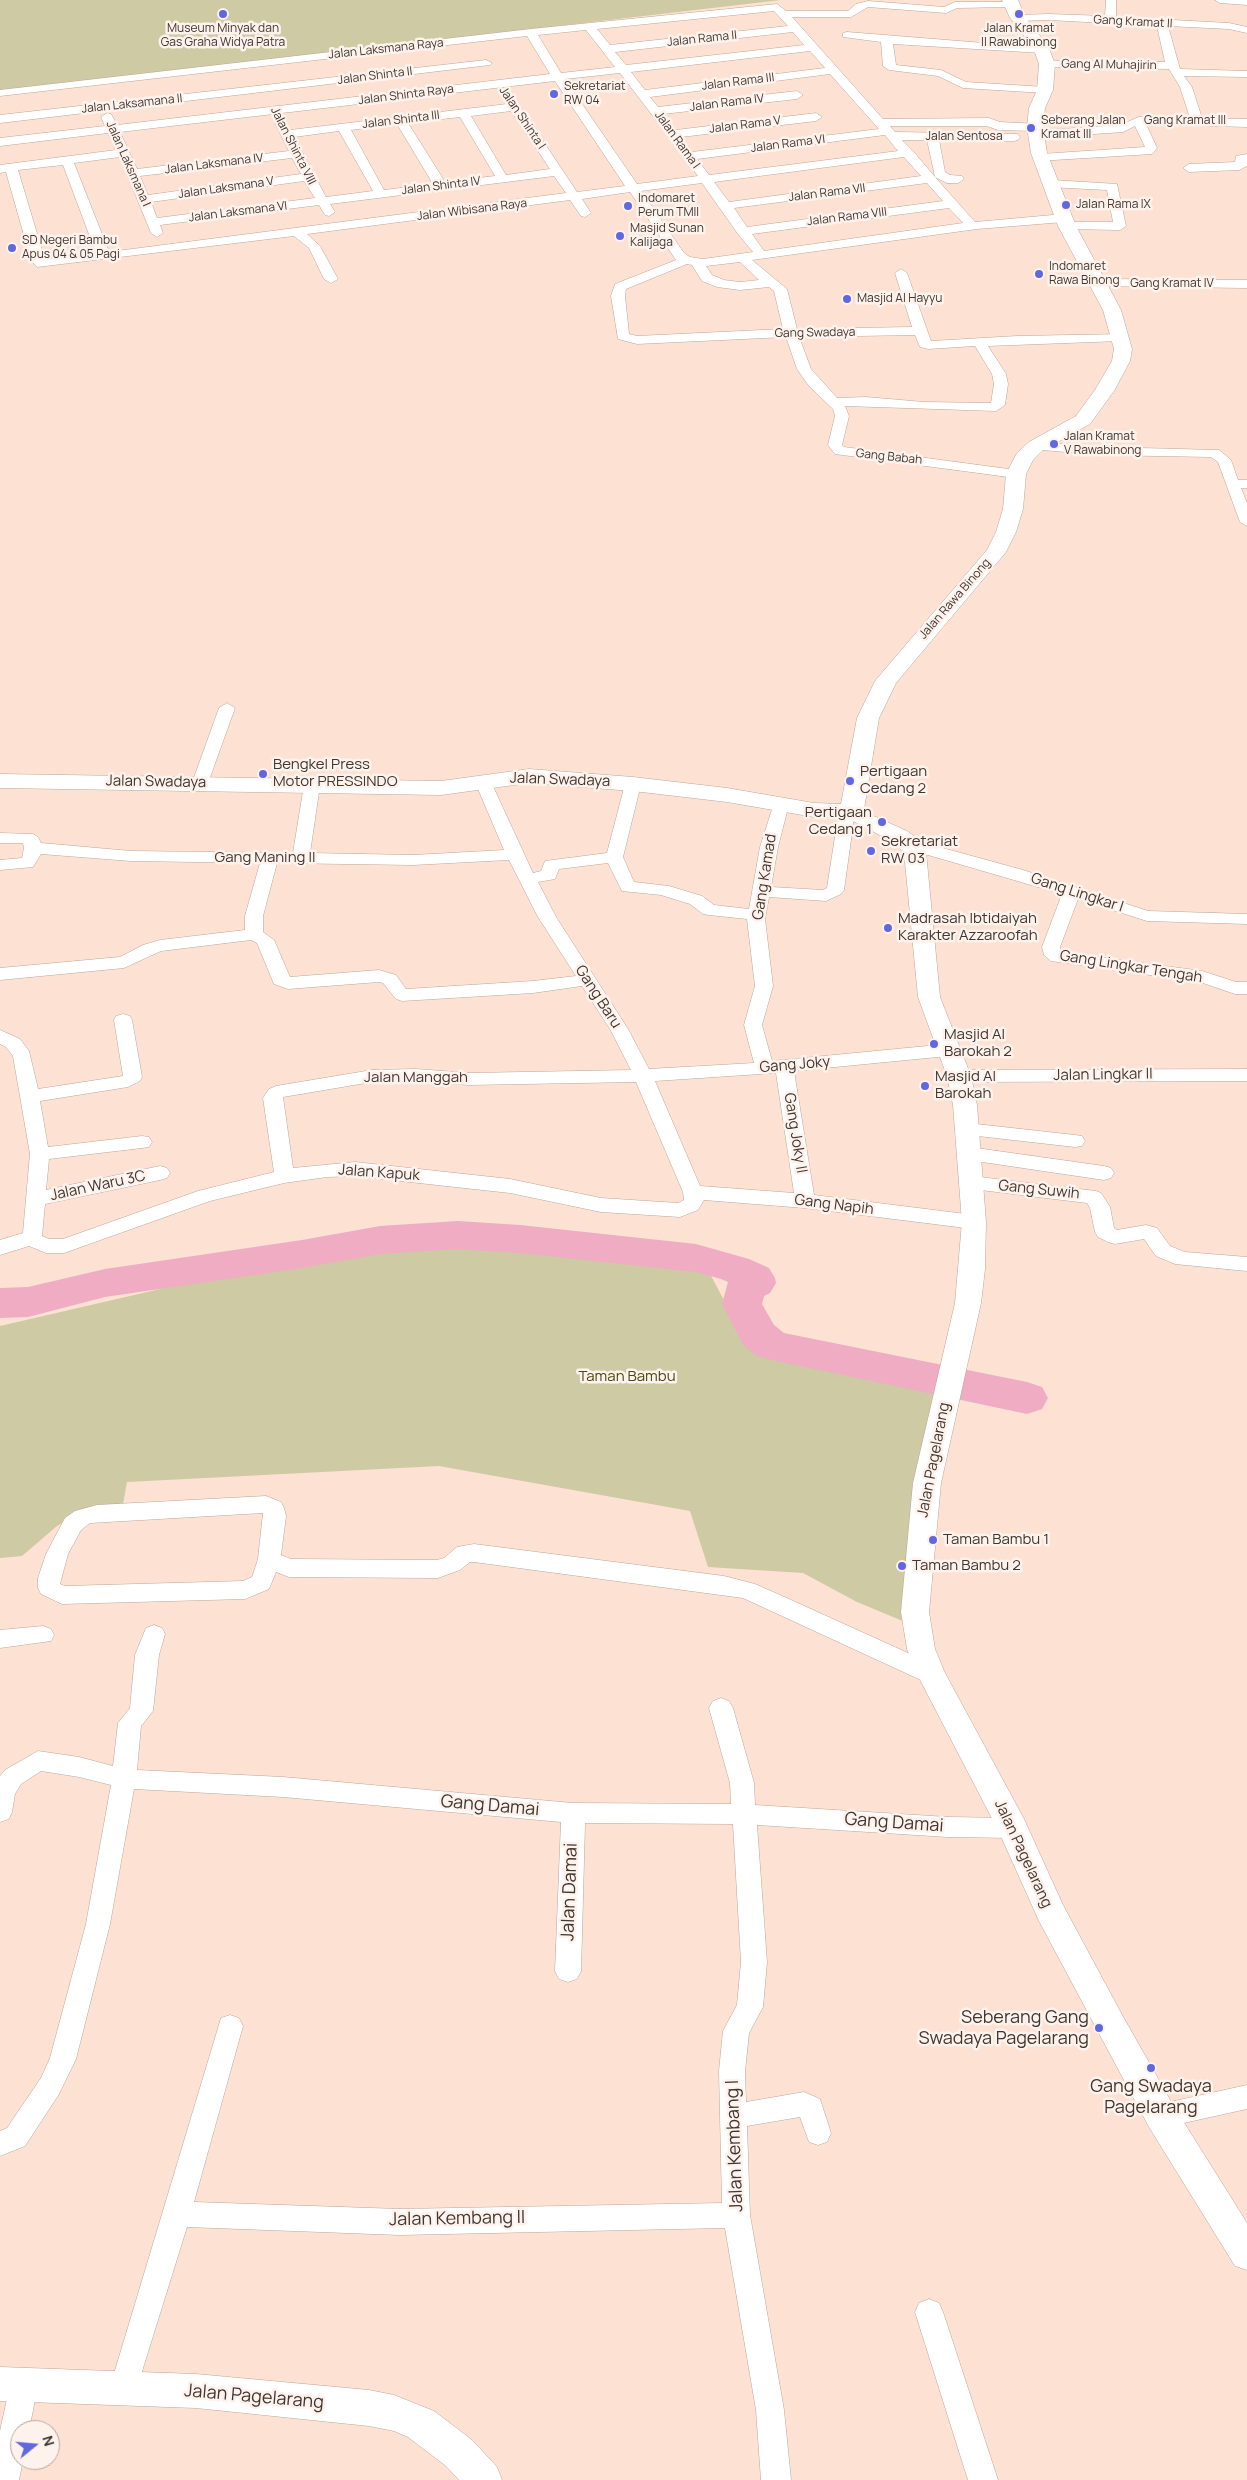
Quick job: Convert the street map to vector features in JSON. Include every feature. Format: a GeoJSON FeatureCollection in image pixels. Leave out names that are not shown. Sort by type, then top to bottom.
{"type":"FeatureCollection","features":[{"type":"Feature","properties":{"kind":"main road"},"geometry":{"type":"LineString","coordinates":[[1013,7],[1045,57]]}},
{"type":"Feature","properties":{"kind":"main road","name":"Jalan Rawa Binong"},"geometry":{"type":"LineString","coordinates":[[848,811],[854,804],[868,718],[886,681],[916,644],[972,583],[996,552],[1006,532],[1013,509],[1016,474],[1024,457],[1036,446],[1076,425],[1095,406],[1120,361],[1123,349],[1112,310],[1096,283],[1066,222],[1040,158],[1036,133],[1038,108],[1045,90],[1045,57]]}},
{"type":"Feature","properties":{"kind":"main road","name":"Jalan Swadaya"},"geometry":{"type":"LineString","coordinates":[[0,781],[441,788],[529,776],[633,784],[814,810],[848,811]]}},
{"type":"Feature","properties":{"kind":"street"},"geometry":{"type":"LineString","coordinates":[[1110,22],[1111,0]]}},
{"type":"Feature","properties":{"kind":"street"},"geometry":{"type":"LineString","coordinates":[[1220,0],[1247,2]]}},
{"type":"Feature","properties":{"kind":"street"},"geometry":{"type":"LineString","coordinates":[[789,1],[778,10],[834,70],[972,226]]}},
{"type":"Feature","properties":{"kind":"street","name":"Gang Kramat II"},"geometry":{"type":"LineString","coordinates":[[778,10],[851,14],[860,6],[868,4],[946,10],[955,5],[1013,7],[1054,17],[1110,22],[1229,26],[1247,30]]}},
{"type":"Feature","properties":{"kind":"street","name":"Jalan Laksmana Raya"},"geometry":{"type":"LineString","coordinates":[[0,93],[251,64],[478,51],[531,32],[778,10]]}},
{"type":"Feature","properties":{"kind":"street"},"geometry":{"type":"LineString","coordinates":[[1162,24],[1173,69],[1186,87],[1198,120]]}},
{"type":"Feature","properties":{"kind":"street","name":"Jalan Rama I"},"geometry":{"type":"LineString","coordinates":[[590,27],[674,134],[761,255]]}},
{"type":"Feature","properties":{"kind":"street","name":"Jalan Rama II"},"geometry":{"type":"LineString","coordinates":[[608,49],[796,28]]}},
{"type":"Feature","properties":{"kind":"street"},"geometry":{"type":"LineString","coordinates":[[531,32],[541,52],[679,256],[691,262],[707,278],[722,284],[740,286],[772,283]]}},
{"type":"Feature","properties":{"kind":"street","name":"Gang Al Muhajirin"},"geometry":{"type":"LineString","coordinates":[[847,35],[1045,57],[1247,74]]}},
{"type":"Feature","properties":{"kind":"street"},"geometry":{"type":"LineString","coordinates":[[896,40],[887,42],[889,66],[893,68],[941,73],[963,85],[1045,90]]}},
{"type":"Feature","properties":{"kind":"street","name":"Jalan Shinta Raya"},"geometry":{"type":"LineString","coordinates":[[0,142],[560,78],[812,47]]}},
{"type":"Feature","properties":{"kind":"street","name":"Jalan Shinta I"},"geometry":{"type":"LineString","coordinates":[[478,51],[586,213]]}},
{"type":"Feature","properties":{"kind":"street","name":"Jalan Shinta II"},"geometry":{"type":"LineString","coordinates":[[264,89],[478,51]]}},
{"type":"Feature","properties":{"kind":"street","name":"Jalan Shinta VIII"},"geometry":{"type":"LineString","coordinates":[[251,64],[308,177],[337,226]]}},
{"type":"Feature","properties":{"kind":"street","name":"Jalan Rama III"},"geometry":{"type":"LineString","coordinates":[[642,94],[834,70]]}},
{"type":"Feature","properties":{"kind":"street"},"geometry":{"type":"LineString","coordinates":[[781,77],[835,138]]}},
{"type":"Feature","properties":{"kind":"street","name":"Jalan Laksmana I"},"geometry":{"type":"LineString","coordinates":[[90,82],[124,153],[163,249]]}},
{"type":"Feature","properties":{"kind":"street","name":"Jalan Laksamana II"},"geometry":{"type":"LineString","coordinates":[[0,119],[264,89]]}},
{"type":"Feature","properties":{"kind":"street","name":"Jalan Rama IV"},"geometry":{"type":"LineString","coordinates":[[656,111],[797,95]]}},
{"type":"Feature","properties":{"kind":"street","name":"Jalan Shinta III"},"geometry":{"type":"LineString","coordinates":[[286,134],[515,107]]}},
{"type":"Feature","properties":{"kind":"street"},"geometry":{"type":"LineString","coordinates":[[462,113],[502,178]]}},
{"type":"Feature","properties":{"kind":"street","name":"Jalan Rama V"},"geometry":{"type":"LineString","coordinates":[[674,134],[816,117]]}},
{"type":"Feature","properties":{"kind":"street"},"geometry":{"type":"LineString","coordinates":[[400,120],[441,186]]}},
{"type":"Feature","properties":{"kind":"street","name":"Gang Kramat III"},"geometry":{"type":"LineString","coordinates":[[1036,133],[1123,128],[1139,121],[1198,120],[1247,122]]}},
{"type":"Feature","properties":{"kind":"street"},"geometry":{"type":"LineString","coordinates":[[1040,158],[1148,151],[1150,148],[1139,121]]}},
{"type":"Feature","properties":{"kind":"street"},"geometry":{"type":"LineString","coordinates":[[887,130],[954,122],[989,122],[998,126],[1036,133]]}},
{"type":"Feature","properties":{"kind":"street"},"geometry":{"type":"LineString","coordinates":[[343,127],[380,193]]}},
{"type":"Feature","properties":{"kind":"street","name":"Jalan Sentosa"},"geometry":{"type":"LineString","coordinates":[[887,130],[932,136],[1036,133]]}},
{"type":"Feature","properties":{"kind":"street","name":"Jalan Rama VI"},"geometry":{"type":"LineString","coordinates":[[689,156],[887,130]]}},
{"type":"Feature","properties":{"kind":"street"},"geometry":{"type":"LineString","coordinates":[[932,136],[939,174],[947,179],[958,179]]}},
{"type":"Feature","properties":{"kind":"street"},"geometry":{"type":"LineString","coordinates":[[6,168],[124,153]]}},
{"type":"Feature","properties":{"kind":"street","name":"Jalan Wibisana Raya"},"geometry":{"type":"LineString","coordinates":[[6,168],[37,260],[40,264],[46,264],[908,153]]}},
{"type":"Feature","properties":{"kind":"street","name":"Jalan Laksmana IV"},"geometry":{"type":"LineString","coordinates":[[133,174],[296,154]]}},
{"type":"Feature","properties":{"kind":"street"},"geometry":{"type":"LineString","coordinates":[[1189,168],[1239,166],[1242,164],[1240,159],[1247,158]]}},
{"type":"Feature","properties":{"kind":"street"},"geometry":{"type":"LineString","coordinates":[[67,160],[104,256]]}},
{"type":"Feature","properties":{"kind":"street","name":"Jalan Shinta IV"},"geometry":{"type":"LineString","coordinates":[[323,201],[559,172]]}},
{"type":"Feature","properties":{"kind":"street","name":"Jalan Laksmana V"},"geometry":{"type":"LineString","coordinates":[[144,199],[308,177]]}},
{"type":"Feature","properties":{"kind":"street","name":"Jalan Rama VII"},"geometry":{"type":"LineString","coordinates":[[724,206],[930,179]]}},
{"type":"Feature","properties":{"kind":"street"},"geometry":{"type":"LineString","coordinates":[[691,262],[743,258],[972,226],[1066,222],[1120,226],[1113,187],[1052,184]]}},
{"type":"Feature","properties":{"kind":"street","name":"Jalan Laksmana VI"},"geometry":{"type":"LineString","coordinates":[[152,222],[323,201]]}},
{"type":"Feature","properties":{"kind":"street","name":"Jalan Rama VIII"},"geometry":{"type":"LineString","coordinates":[[742,230],[952,204]]}},
{"type":"Feature","properties":{"kind":"street"},"geometry":{"type":"LineString","coordinates":[[297,232],[314,246],[331,279]]}},
{"type":"Feature","properties":{"kind":"street"},"geometry":{"type":"LineString","coordinates":[[743,258],[772,283]]}},
{"type":"Feature","properties":{"kind":"street","name":"Gang Swadaya"},"geometry":{"type":"LineString","coordinates":[[691,262],[620,287],[618,296],[623,336],[637,340],[790,333],[920,331]]}},
{"type":"Feature","properties":{"kind":"street"},"geometry":{"type":"LineString","coordinates":[[901,273],[920,331],[925,344],[928,345],[1033,339],[1120,337]]}},
{"type":"Feature","properties":{"kind":"street","name":"Gang Babah"},"geometry":{"type":"LineString","coordinates":[[772,283],[780,289],[790,333],[798,356],[808,375],[840,408],[842,416],[835,445],[840,451],[1016,474]]}},
{"type":"Feature","properties":{"kind":"street","name":"Gang Kramat IV"},"geometry":{"type":"LineString","coordinates":[[1096,283],[1247,284]]}},
{"type":"Feature","properties":{"kind":"street"},"geometry":{"type":"LineString","coordinates":[[833,402],[991,408],[998,405],[1001,384],[999,374],[980,343]]}},
{"type":"Feature","properties":{"kind":"street"},"geometry":{"type":"LineString","coordinates":[[1036,446],[1101,451],[1214,453],[1224,460],[1247,522]]}},
{"type":"Feature","properties":{"kind":"street"},"geometry":{"type":"LineString","coordinates":[[1232,484],[1247,484]]}},
{"type":"Feature","properties":{"kind":"street"},"geometry":{"type":"LineString","coordinates":[[200,783],[227,708]]}},
{"type":"Feature","properties":{"kind":"street","name":"Gang Baru"},"geometry":{"type":"LineString","coordinates":[[483,782],[515,855],[547,917],[619,1029],[643,1076],[693,1192]]}},
{"type":"Feature","properties":{"kind":"street"},"geometry":{"type":"LineString","coordinates":[[633,784],[614,857],[628,887],[663,890],[688,897],[696,900],[709,910],[757,915]]}},
{"type":"Feature","properties":{"kind":"street"},"geometry":{"type":"LineString","coordinates":[[300,858],[312,785]]}},
{"type":"Feature","properties":{"kind":"street","name":"Gang Kamad"},"geometry":{"type":"LineString","coordinates":[[775,1067],[753,1025],[764,986],[757,915],[760,891],[774,824],[781,804]]}},
{"type":"Feature","properties":{"kind":"street"},"geometry":{"type":"LineString","coordinates":[[760,891],[826,896],[835,890],[848,811],[899,836],[910,844]]}},
{"type":"Feature","properties":{"kind":"street","name":"Gang Maning II"},"geometry":{"type":"LineString","coordinates":[[0,838],[131,856],[413,860],[515,855]]}},
{"type":"Feature","properties":{"kind":"street"},"geometry":{"type":"LineString","coordinates":[[0,865],[27,863],[32,857],[28,843]]}},
{"type":"Feature","properties":{"kind":"street","name":"Gang Lingkar I"},"geometry":{"type":"LineString","coordinates":[[910,844],[1072,891],[1147,916],[1247,919]]}},
{"type":"Feature","properties":{"kind":"street","name":"Jalan Pagelarang"},"geometry":{"type":"LineString","coordinates":[[910,844],[916,858],[926,981],[948,1050],[959,1076],[965,1105],[974,1222],[968,1303],[927,1482],[915,1612],[921,1649],[931,1674],[1012,1828],[1050,1911],[1161,2116],[1247,2254]]}},
{"type":"Feature","properties":{"kind":"street"},"geometry":{"type":"LineString","coordinates":[[527,879],[548,875],[551,865],[614,857]]}},
{"type":"Feature","properties":{"kind":"street"},"geometry":{"type":"LineString","coordinates":[[254,934],[254,916],[270,858]]}},
{"type":"Feature","properties":{"kind":"street","name":"Gang Lingkar Tengah"},"geometry":{"type":"LineString","coordinates":[[1072,891],[1051,947],[1053,955],[1057,958],[1202,977],[1223,985],[1247,988]]}},
{"type":"Feature","properties":{"kind":"street"},"geometry":{"type":"LineString","coordinates":[[0,974],[124,962],[149,949],[160,946],[254,934],[265,940],[280,980],[288,983],[379,976],[390,979],[396,990],[402,995],[533,987],[586,980]]}},
{"type":"Feature","properties":{"kind":"street"},"geometry":{"type":"LineString","coordinates":[[30,1096],[128,1082],[133,1077],[123,1020]]}},
{"type":"Feature","properties":{"kind":"street"},"geometry":{"type":"LineString","coordinates":[[0,1036],[12,1043],[22,1056],[40,1154],[32,1240]]}},
{"type":"Feature","properties":{"kind":"street","name":"Gang Joky"},"geometry":{"type":"LineString","coordinates":[[643,1076],[775,1067],[948,1050]]}},
{"type":"Feature","properties":{"kind":"street","name":"Gang Joky II"},"geometry":{"type":"LineString","coordinates":[[775,1067],[805,1201]]}},
{"type":"Feature","properties":{"kind":"street","name":"Jalan Manggah"},"geometry":{"type":"LineString","coordinates":[[284,1176],[272,1098],[276,1092],[283,1090],[372,1076],[416,1075],[469,1079],[643,1076]]}},
{"type":"Feature","properties":{"kind":"street","name":"Jalan Lingkar II"},"geometry":{"type":"LineString","coordinates":[[959,1076],[1247,1075]]}},
{"type":"Feature","properties":{"kind":"street"},"geometry":{"type":"LineString","coordinates":[[968,1130],[1075,1141]]}},
{"type":"Feature","properties":{"kind":"street"},"geometry":{"type":"LineString","coordinates":[[40,1154],[142,1142]]}},
{"type":"Feature","properties":{"kind":"street"},"geometry":{"type":"LineString","coordinates":[[969,1154],[1104,1173]]}},
{"type":"Feature","properties":{"kind":"street","name":"Jalan Kapuk"},"geometry":{"type":"LineString","coordinates":[[0,1248],[21,1240],[32,1240],[46,1246],[64,1246],[205,1196],[284,1176],[327,1170],[355,1169],[510,1186],[601,1205],[680,1210],[694,1202],[693,1192]]}},
{"type":"Feature","properties":{"kind":"street","name":"Jalan Waru 3C"},"geometry":{"type":"LineString","coordinates":[[35,1199],[160,1173]]}},
{"type":"Feature","properties":{"kind":"street","name":"Gang Suwih"},"geometry":{"type":"LineString","coordinates":[[971,1183],[1089,1196],[1094,1198],[1100,1207],[1105,1232],[1115,1237],[1146,1232],[1163,1251],[1182,1259],[1247,1264]]}},
{"type":"Feature","properties":{"kind":"street","name":"Gang Napih"},"geometry":{"type":"LineString","coordinates":[[693,1192],[805,1201],[974,1222]]}},
{"type":"Feature","properties":{"kind":"street"},"geometry":{"type":"LineString","coordinates":[[266,1504],[273,1508],[275,1516],[269,1559],[261,1583],[245,1590],[62,1595],[49,1588],[49,1578],[57,1554],[73,1524],[84,1517],[98,1513],[266,1504]]}},
{"type":"Feature","properties":{"kind":"street"},"geometry":{"type":"LineString","coordinates":[[269,1559],[289,1568],[438,1569],[452,1564],[465,1553],[474,1553],[724,1585],[747,1590],[931,1674]]}},
{"type":"Feature","properties":{"kind":"street"},"geometry":{"type":"LineString","coordinates":[[0,2144],[16,2138],[50,2086],[63,2059],[98,1924],[124,1779],[130,1723],[141,1711],[148,1656],[154,1634]]}},
{"type":"Feature","properties":{"kind":"street"},"geometry":{"type":"LineString","coordinates":[[0,1639],[43,1635]]}},
{"type":"Feature","properties":{"kind":"street","name":"Jalan Kembang I"},"geometry":{"type":"LineString","coordinates":[[722,1708],[742,1783],[754,1962],[750,2007],[736,2031],[732,2071],[736,2216],[770,2410],[776,2480]]}},
{"type":"Feature","properties":{"kind":"street","name":"Gang Damai"},"geometry":{"type":"LineString","coordinates":[[1,1798],[14,1777],[38,1761],[79,1766],[124,1779],[283,1787],[573,1813],[745,1814],[948,1828],[1012,1828]]}},
{"type":"Feature","properties":{"kind":"street","name":"Jalan Damai"},"geometry":{"type":"LineString","coordinates":[[568,1971],[573,1813]]}},
{"type":"Feature","properties":{"kind":"street"},"geometry":{"type":"LineString","coordinates":[[124,2387],[177,2214],[230,2026]]}},
{"type":"Feature","properties":{"kind":"street"},"geometry":{"type":"LineString","coordinates":[[1161,2116],[1247,2097]]}},
{"type":"Feature","properties":{"kind":"street"},"geometry":{"type":"LineString","coordinates":[[732,2116],[804,2104],[811,2108],[818,2133]]}},
{"type":"Feature","properties":{"kind":"street","name":"Jalan Kembang II"},"geometry":{"type":"LineString","coordinates":[[177,2214],[400,2222],[736,2216]]}},
{"type":"Feature","properties":{"kind":"street"},"geometry":{"type":"LineString","coordinates":[[930,2312],[983,2480]]}},
{"type":"Feature","properties":{"kind":"street"},"geometry":{"type":"LineString","coordinates":[[4,2480],[12,2384]]}},
{"type":"Feature","properties":{"kind":"street","name":"Jalan Pagelarang"},"geometry":{"type":"LineString","coordinates":[[12,2384],[124,2387],[275,2398],[369,2408],[394,2413],[420,2424],[441,2438],[459,2453],[484,2480]]}},
{"type":"Feature","properties":{"kind":"green space"},"geometry":{"type":"Polygon","coordinates":[[[0,0],[781,0],[0,91],[0,0]]]}},
{"type":"Feature","properties":{"kind":"green space","name":"Taman Bambu"},"geometry":{"type":"Polygon","coordinates":[[[486,1234],[707,1268],[746,1342],[945,1378],[910,1624],[857,1602],[803,1573],[708,1567],[690,1511],[439,1466],[127,1482],[123,1504],[85,1509],[57,1526],[22,1556],[0,1558],[0,1326],[225,1274],[486,1234]]]}},
{"type":"Feature","properties":{"kind":"waterway"},"geometry":{"type":"LineString","coordinates":[[0,1303],[28,1302],[105,1283],[302,1254],[380,1240],[458,1235],[520,1239],[696,1258],[735,1269],[755,1278],[756,1283],[745,1287],[742,1304],[759,1335],[772,1345],[1027,1398]]}},
{"type":"Feature","properties":{"kind":"place","name":"Museum Minyak dan Gas Graha Widya Patra"},"geometry":{"type":"Point","coordinates":[223,14]}},
{"type":"Feature","properties":{"kind":"place","name":"Jalan Kramat II Rawabinong"},"geometry":{"type":"Point","coordinates":[1019,14]}},
{"type":"Feature","properties":{"kind":"place","name":"Sekretariat RW 04"},"geometry":{"type":"Point","coordinates":[554,94]}},
{"type":"Feature","properties":{"kind":"place","name":"Seberang Jalan Kramat III"},"geometry":{"type":"Point","coordinates":[1031,128]}},
{"type":"Feature","properties":{"kind":"place","name":"Jalan Rama IX"},"geometry":{"type":"Point","coordinates":[1066,205]}},
{"type":"Feature","properties":{"kind":"place","name":"Indomaret Perum TMII"},"geometry":{"type":"Point","coordinates":[628,206]}},
{"type":"Feature","properties":{"kind":"place","name":"Masjid Sunan Kalijaga"},"geometry":{"type":"Point","coordinates":[620,236]}},
{"type":"Feature","properties":{"kind":"place","name":"SD Negeri Bambu Apus 04 & 05 Pagi"},"geometry":{"type":"Point","coordinates":[12,248]}},
{"type":"Feature","properties":{"kind":"place","name":"Indomaret Rawa Binong"},"geometry":{"type":"Point","coordinates":[1039,274]}},
{"type":"Feature","properties":{"kind":"place","name":"Masjid Al Hayyu"},"geometry":{"type":"Point","coordinates":[847,299]}},
{"type":"Feature","properties":{"kind":"place","name":"Jalan Kramat V Rawabinong"},"geometry":{"type":"Point","coordinates":[1054,444]}},
{"type":"Feature","properties":{"kind":"place","name":"Bengkel Press Motor PRESSINDO"},"geometry":{"type":"Point","coordinates":[263,774]}},
{"type":"Feature","properties":{"kind":"place","name":"Pertigaan Cedang 2"},"geometry":{"type":"Point","coordinates":[850,781]}},
{"type":"Feature","properties":{"kind":"place","name":"Pertigaan Cedang 1"},"geometry":{"type":"Point","coordinates":[882,822]}},
{"type":"Feature","properties":{"kind":"place","name":"Sekretariat RW 03"},"geometry":{"type":"Point","coordinates":[871,851]}},
{"type":"Feature","properties":{"kind":"place","name":"Madrasah Ibtidaiyah Karakter Azzaroofah"},"geometry":{"type":"Point","coordinates":[888,928]}},
{"type":"Feature","properties":{"kind":"place","name":"Masjid Al Barokah 2"},"geometry":{"type":"Point","coordinates":[934,1044]}},
{"type":"Feature","properties":{"kind":"place","name":"Masjid Al Barokah"},"geometry":{"type":"Point","coordinates":[925,1086]}},
{"type":"Feature","properties":{"kind":"place","name":"Taman Bambu 1"},"geometry":{"type":"Point","coordinates":[933,1540]}},
{"type":"Feature","properties":{"kind":"place","name":"Taman Bambu 2"},"geometry":{"type":"Point","coordinates":[902,1566]}},
{"type":"Feature","properties":{"kind":"place","name":"Seberang Gang Swadaya Pagelarang"},"geometry":{"type":"Point","coordinates":[1099,2028]}},
{"type":"Feature","properties":{"kind":"place","name":"Gang Swadaya Pagelarang"},"geometry":{"type":"Point","coordinates":[1151,2068]}}]}
